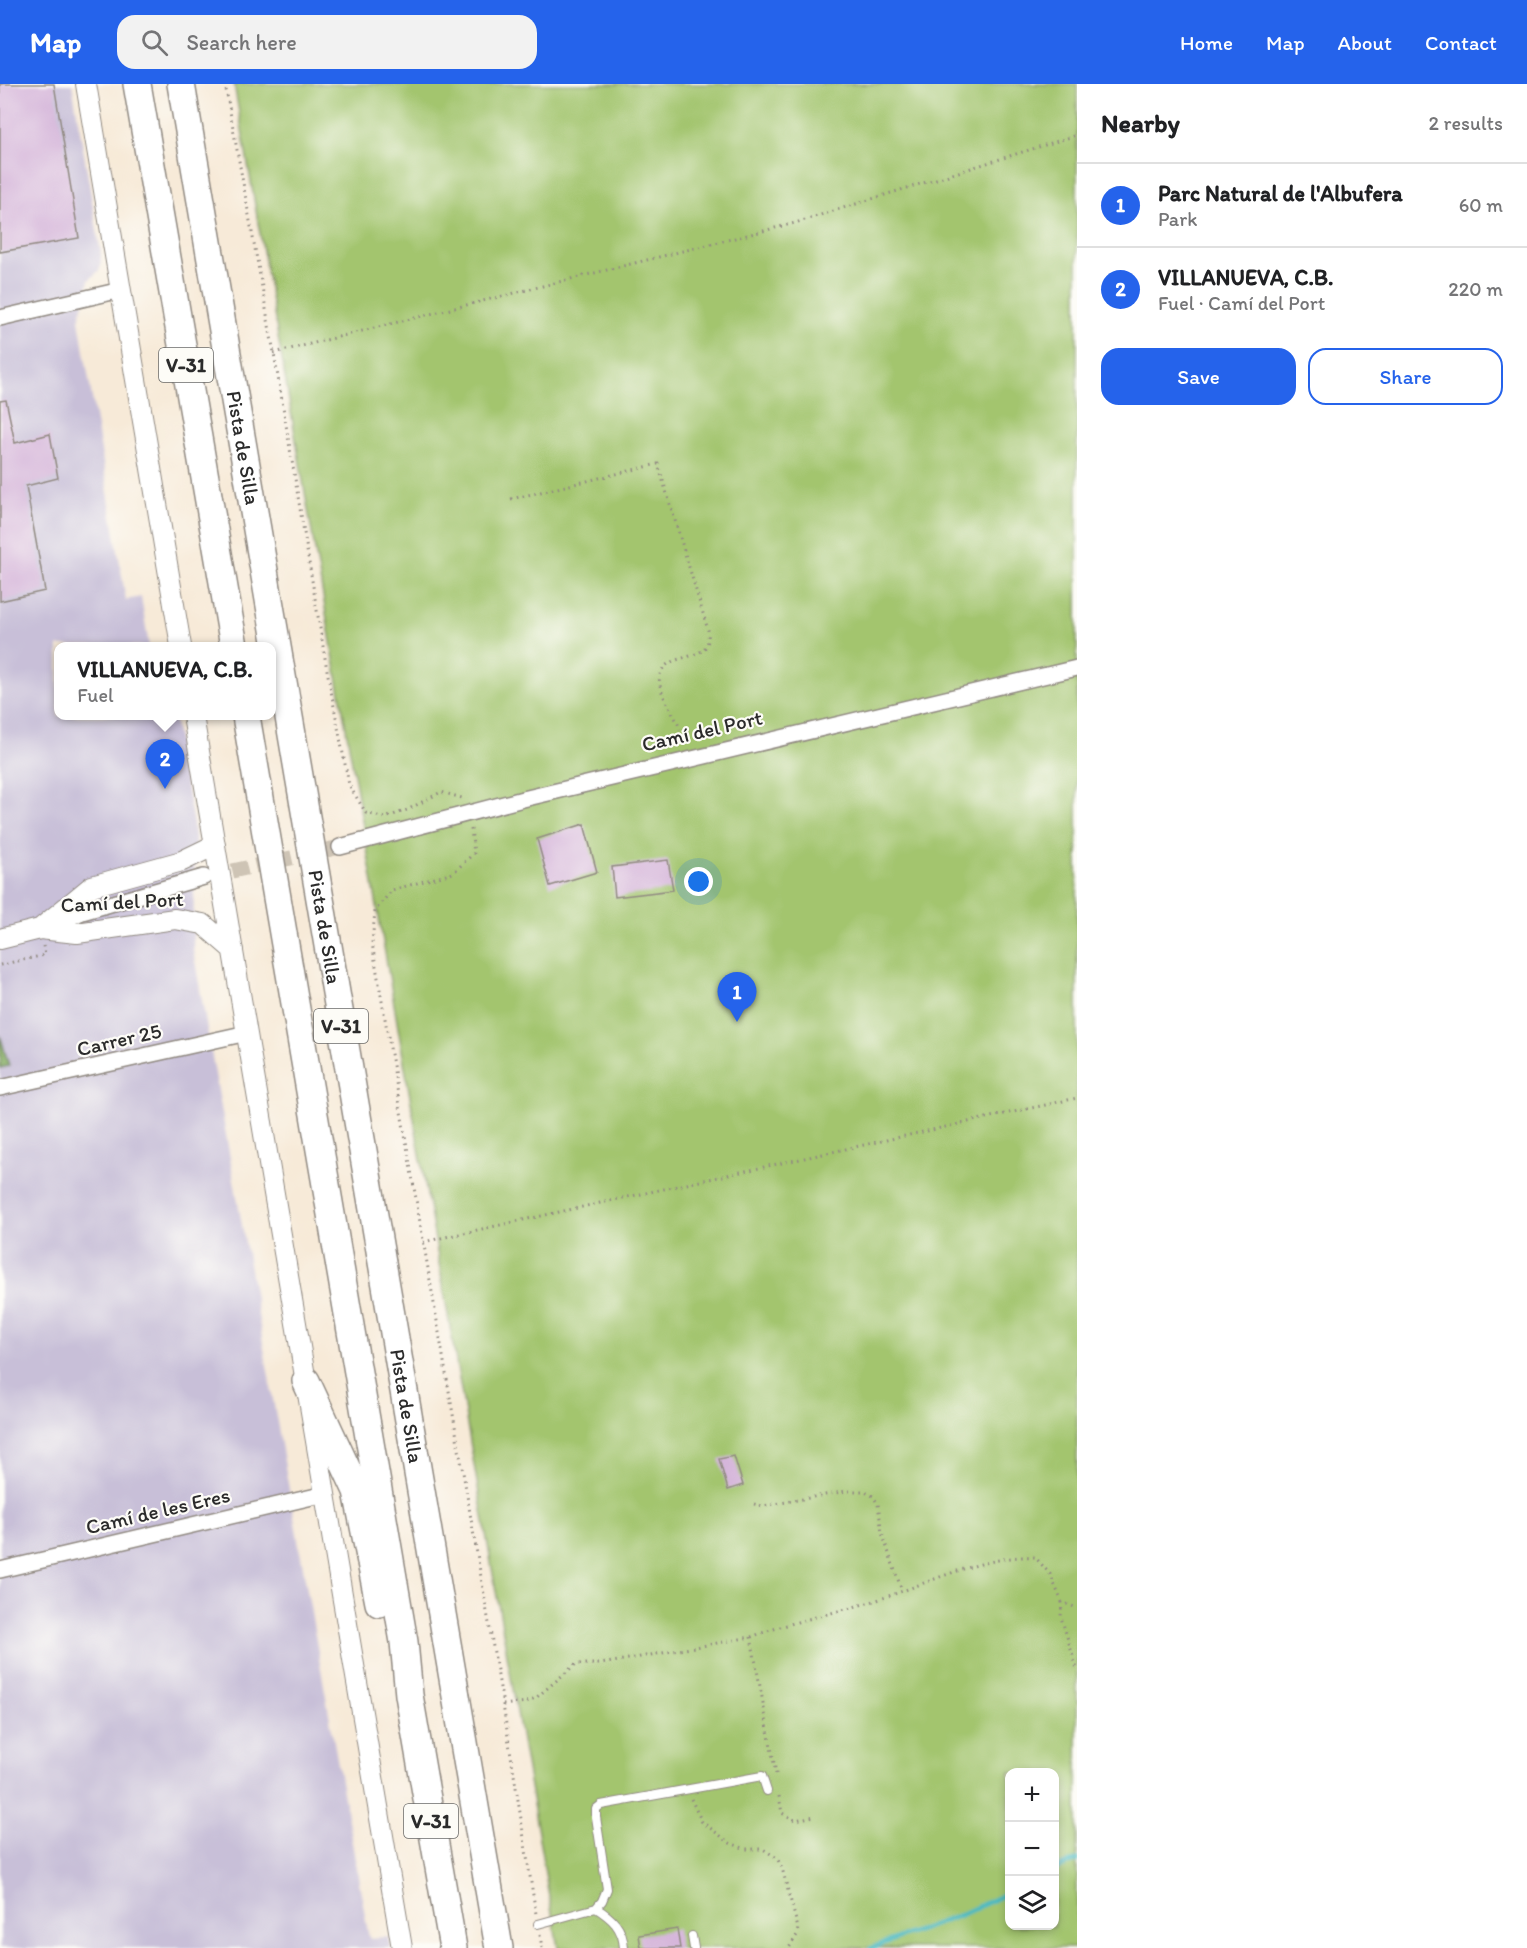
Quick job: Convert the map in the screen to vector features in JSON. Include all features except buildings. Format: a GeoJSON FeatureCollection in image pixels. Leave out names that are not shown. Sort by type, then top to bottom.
{"type":"FeatureCollection","features":[{"type":"Feature","properties":{"kind":"highway","name":"Pista de Silla"},"geometry":{"type":"LineString","coordinates":[[137,84],[233,642]]}},
{"type":"Feature","properties":{"kind":"highway","name":"Pista de Silla"},"geometry":{"type":"LineString","coordinates":[[181,84],[499,1948]]}},
{"type":"Feature","properties":{"kind":"highway","name":"Pista de Silla"},"geometry":{"type":"LineString","coordinates":[[247,720],[400,1619],[409,1695],[453,1948]]}},
{"type":"Feature","properties":{"kind":"highway"},"geometry":{"type":"LineString","coordinates":[[306,1381],[357,1491],[387,1645],[409,1695]]}},
{"type":"Feature","properties":{"kind":"street"},"geometry":{"type":"LineString","coordinates":[[86,84],[181,642]]}},
{"type":"Feature","properties":{"kind":"street"},"geometry":{"type":"LineString","coordinates":[[0,318],[121,290]]}},
{"type":"Feature","properties":{"kind":"street","name":"Camí del Port"},"geometry":{"type":"LineString","coordinates":[[340,848],[469,812],[1077,668]]}},
{"type":"Feature","properties":{"kind":"street"},"geometry":{"type":"LineString","coordinates":[[194,720],[402,1948]]}},
{"type":"Feature","properties":{"kind":"street","name":"Camí del Port"},"geometry":{"type":"LineString","coordinates":[[40,929],[92,886],[182,861],[215,845]]}},
{"type":"Feature","properties":{"kind":"street","name":"Camí del Port"},"geometry":{"type":"LineString","coordinates":[[0,939],[40,929],[82,912],[204,877]]}},
{"type":"Feature","properties":{"kind":"street","name":"Camí del Port"},"geometry":{"type":"LineString","coordinates":[[40,929],[76,933],[175,919],[203,924],[233,950]]}},
{"type":"Feature","properties":{"kind":"street","name":"Carrer 25"},"geometry":{"type":"LineString","coordinates":[[0,1088],[247,1033]]}},
{"type":"Feature","properties":{"kind":"street","name":"Camí de les Eres"},"geometry":{"type":"LineString","coordinates":[[0,1570],[325,1494]]}},
{"type":"Feature","properties":{"kind":"lane"},"geometry":{"type":"LineString","coordinates":[[538,1924],[596,1908],[602,1901],[608,1889],[596,1809],[610,1802],[762,1776],[767,1791]]}},
{"type":"Feature","properties":{"kind":"lane"},"geometry":{"type":"LineString","coordinates":[[596,1908],[609,1916],[618,1927],[623,1936],[624,1948]]}},
{"type":"Feature","properties":{"kind":"lane"},"geometry":{"type":"LineString","coordinates":[[692,1936],[694,1948]]}},
{"type":"Feature","properties":{"kind":"path"},"geometry":{"type":"LineString","coordinates":[[225,84],[349,784],[366,813],[385,818],[407,810],[441,792],[463,798],[469,812],[474,853],[453,873],[392,890],[375,911],[372,943],[503,1705],[542,1948]]}},
{"type":"Feature","properties":{"kind":"path"},"geometry":{"type":"LineString","coordinates":[[274,353],[795,224],[1077,135]]}},
{"type":"Feature","properties":{"kind":"path"},"geometry":{"type":"LineString","coordinates":[[511,499],[658,464],[708,630],[708,643],[702,651],[672,662],[663,668],[659,677],[661,688],[678,726],[687,760]]}},
{"type":"Feature","properties":{"kind":"path"},"geometry":{"type":"LineString","coordinates":[[0,965],[45,955],[40,929]]}},
{"type":"Feature","properties":{"kind":"path"},"geometry":{"type":"LineString","coordinates":[[423,1242],[1077,1098]]}},
{"type":"Feature","properties":{"kind":"path"},"geometry":{"type":"LineString","coordinates":[[754,1504],[762,1506],[786,1503],[847,1491],[863,1491],[873,1496],[878,1504],[882,1533],[902,1591]]}},
{"type":"Feature","properties":{"kind":"path"},"geometry":{"type":"LineString","coordinates":[[503,1705],[527,1702],[537,1697],[576,1664],[602,1664],[751,1637],[772,1629],[879,1600],[1009,1557],[1035,1557],[1050,1574],[1062,1602],[1061,1617],[1077,1669]]}},
{"type":"Feature","properties":{"kind":"path"},"geometry":{"type":"LineString","coordinates":[[1062,1602],[1077,1608]]}},
{"type":"Feature","properties":{"kind":"path"},"geometry":{"type":"LineString","coordinates":[[751,1637],[777,1781]]}},
{"type":"Feature","properties":{"kind":"path"},"geometry":{"type":"LineString","coordinates":[[685,1790],[690,1795],[702,1822],[714,1832],[730,1843],[746,1849],[763,1849],[777,1858],[782,1868],[798,1928],[797,1935],[789,1948]]}},
{"type":"Feature","properties":{"kind":"path"},"geometry":{"type":"LineString","coordinates":[[778,1792],[782,1813],[795,1820],[815,1816]]}},
{"type":"Feature","properties":{"kind":"shaded area"},"geometry":{"type":"Polygon","coordinates":[[[0,84],[72,84],[101,254],[100,269],[89,280],[79,320],[126,600],[141,597],[148,642],[54,642],[54,720],[175,720],[195,836],[193,950],[369,1938],[388,1937],[390,1948],[0,1948],[0,84]]]}},
{"type":"Feature","properties":{"kind":"green space"},"geometry":{"type":"Polygon","coordinates":[[[234,84],[1077,84],[1077,1948],[558,1948],[234,84]]]}},
{"type":"Feature","properties":{"kind":"green space"},"geometry":{"type":"Polygon","coordinates":[[[0,1035],[9,1066],[0,1068],[0,1035]]]}},
{"type":"Feature","properties":{"kind":"waterway"},"geometry":{"type":"LineString","coordinates":[[1059,1868],[1077,1860]]}},
{"type":"Feature","properties":{"kind":"waterway"},"geometry":{"type":"LineString","coordinates":[[871,1948],[958,1916],[1005,1894]]}},
{"type":"Feature","properties":{"kind":"tunnel"},"geometry":{"type":"LineString","coordinates":[[210,876],[340,847]]}},
{"type":"Feature","properties":{"kind":"place","name":"VILLANUEVA, C.B."},"geometry":{"type":"Point","coordinates":[165,789]}},
{"type":"Feature","properties":{"kind":"place","name":"Parc Natural de l'Albufera"},"geometry":{"type":"Point","coordinates":[737,1022]}}]}
